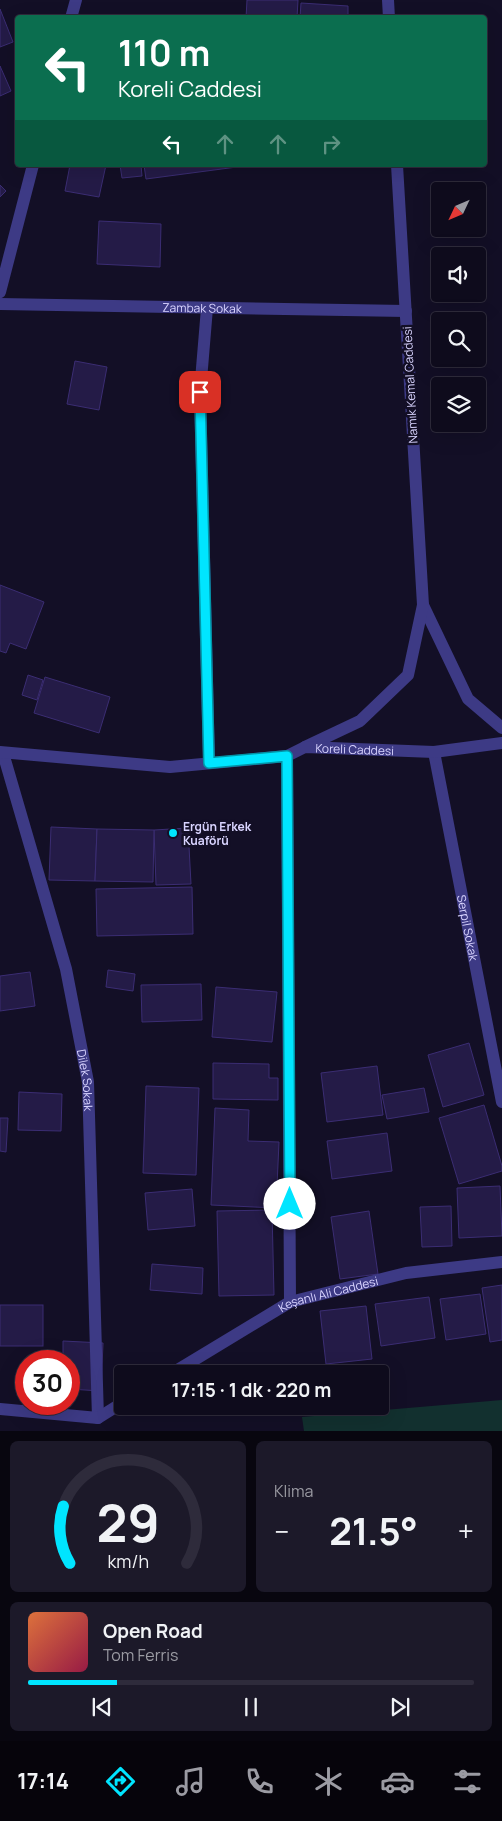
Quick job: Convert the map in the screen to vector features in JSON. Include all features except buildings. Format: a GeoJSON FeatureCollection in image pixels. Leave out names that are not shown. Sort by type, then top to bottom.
{"type":"FeatureCollection","features":[{"type":"Feature","properties":{"kind":"street"},"geometry":{"type":"LineString","coordinates":[[72,15],[76,0]]}},
{"type":"Feature","properties":{"kind":"street"},"geometry":{"type":"LineString","coordinates":[[388,0],[389,15]]}},
{"type":"Feature","properties":{"kind":"street"},"geometry":{"type":"LineString","coordinates":[[0,292],[32,167]]}},
{"type":"Feature","properties":{"kind":"street","name":"Namık Kemal Caddesi"},"geometry":{"type":"LineString","coordinates":[[397,167],[423,604]]}},
{"type":"Feature","properties":{"kind":"street","name":"Zambak Sokak"},"geometry":{"type":"LineString","coordinates":[[0,304],[406,311]]}},
{"type":"Feature","properties":{"kind":"street"},"geometry":{"type":"LineString","coordinates":[[207,308],[200,392],[209,763]]}},
{"type":"Feature","properties":{"kind":"street"},"geometry":{"type":"LineString","coordinates":[[423,604],[468,699],[502,728]]}},
{"type":"Feature","properties":{"kind":"street"},"geometry":{"type":"LineString","coordinates":[[306,747],[360,721],[408,675],[423,604]]}},
{"type":"Feature","properties":{"kind":"street","name":"Koreli Caddesi"},"geometry":{"type":"LineString","coordinates":[[1,753],[170,766],[287,756],[306,747],[434,752],[502,743]]}},
{"type":"Feature","properties":{"kind":"street","name":"Serpil Sokak"},"geometry":{"type":"LineString","coordinates":[[434,752],[502,1102]]}},
{"type":"Feature","properties":{"kind":"street","name":"Dilek Sokak"},"geometry":{"type":"LineString","coordinates":[[1,753],[66,969],[88,1082],[98,1418]]}},
{"type":"Feature","properties":{"kind":"street"},"geometry":{"type":"LineString","coordinates":[[287,756],[290,1302]]}},
{"type":"Feature","properties":{"kind":"street","name":"Keşanlı Ali Caddesi"},"geometry":{"type":"LineString","coordinates":[[186,1365],[290,1302],[406,1273],[502,1262]]}},
{"type":"Feature","properties":{"kind":"street"},"geometry":{"type":"LineString","coordinates":[[0,1409],[98,1418],[114,1408]]}},
{"type":"Feature","properties":{"kind":"green space"},"geometry":{"type":"Polygon","coordinates":[[[502,1400],[502,1431],[304,1431],[302,1417],[389,1415],[389,1410],[502,1400]]]}},
{"type":"Feature","properties":{"kind":"place","name":"Ergün Erkek Kuaförü"},"geometry":{"type":"Point","coordinates":[173,833]}},
{"type":"Feature","properties":{"kind":"route"},"geometry":{"type":"LineString","coordinates":[[200,392],[209,763],[287,756],[290,1204]]}}]}
